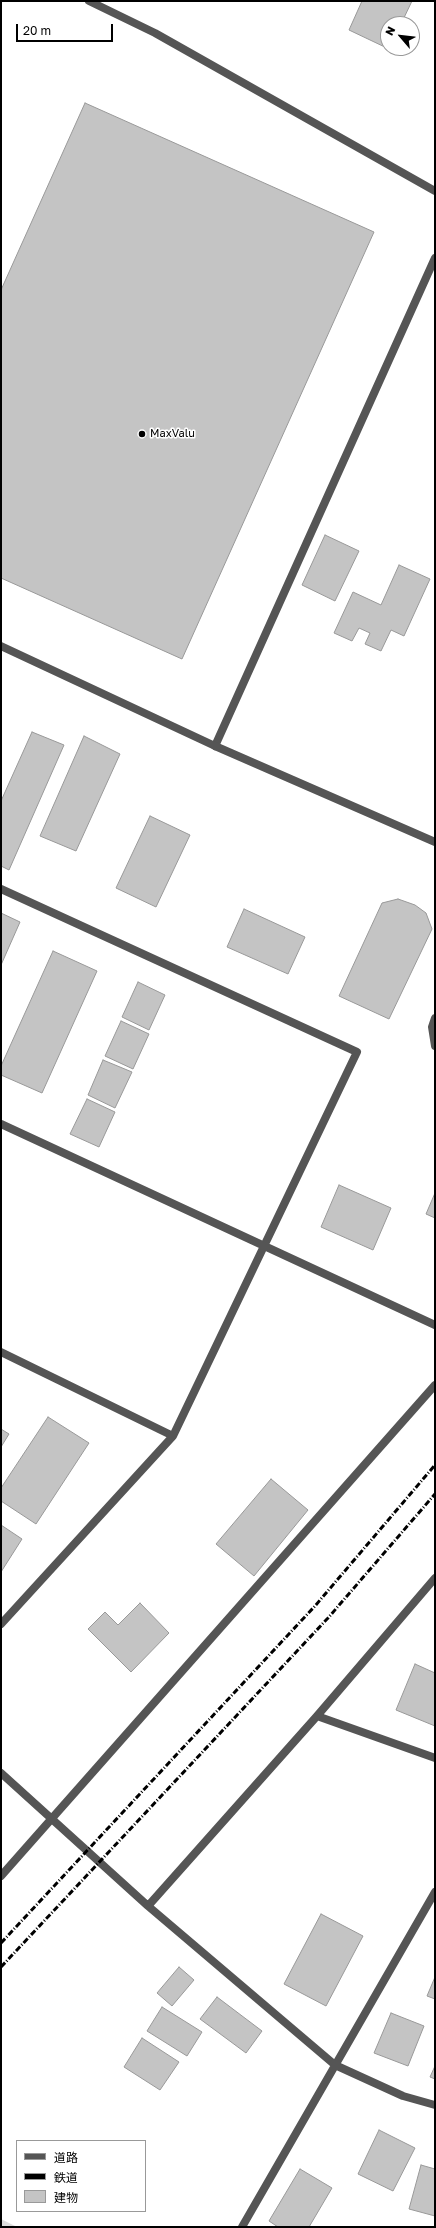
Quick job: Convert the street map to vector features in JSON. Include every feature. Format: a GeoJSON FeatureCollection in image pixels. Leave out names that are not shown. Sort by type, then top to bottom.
{"type":"FeatureCollection","features":[{"type":"Feature","properties":{"kind":"street"},"geometry":{"type":"LineString","coordinates":[[89,1],[155,33],[435,191]]}},
{"type":"Feature","properties":{"kind":"street"},"geometry":{"type":"LineString","coordinates":[[215,746],[435,258]]}},
{"type":"Feature","properties":{"kind":"street"},"geometry":{"type":"LineString","coordinates":[[1,646],[215,746],[435,842]]}},
{"type":"Feature","properties":{"kind":"street"},"geometry":{"type":"LineString","coordinates":[[1,889],[357,1052],[173,1436],[1,1624]]}},
{"type":"Feature","properties":{"kind":"street"},"geometry":{"type":"LineString","coordinates":[[435,1018],[432,1027],[435,1046]]}},
{"type":"Feature","properties":{"kind":"street"},"geometry":{"type":"LineString","coordinates":[[1,1124],[265,1244],[435,1324]]}},
{"type":"Feature","properties":{"kind":"street"},"geometry":{"type":"LineString","coordinates":[[1,1352],[173,1436]]}},
{"type":"Feature","properties":{"kind":"street"},"geometry":{"type":"LineString","coordinates":[[1,1876],[435,1385]]}},
{"type":"Feature","properties":{"kind":"street"},"geometry":{"type":"LineString","coordinates":[[148,1906],[317,1716],[435,1578]]}},
{"type":"Feature","properties":{"kind":"street"},"geometry":{"type":"LineString","coordinates":[[317,1716],[435,1758]]}},
{"type":"Feature","properties":{"kind":"street"},"geometry":{"type":"LineString","coordinates":[[1,1774],[148,1906],[335,2065],[403,2096],[435,2105]]}},
{"type":"Feature","properties":{"kind":"street"},"geometry":{"type":"LineString","coordinates":[[242,2227],[435,1892]]}},
{"type":"Feature","properties":{"kind":"shaded area"},"geometry":{"type":"Polygon","coordinates":[[[1,2219],[17,2227],[1,2227],[1,2219]]]}},
{"type":"Feature","properties":{"kind":"building"},"geometry":{"type":"Polygon","coordinates":[[[362,1],[412,1],[405,16],[380,16],[380,45],[349,30],[362,1]]]}},
{"type":"Feature","properties":{"kind":"building","name":"MaxValu"},"geometry":{"type":"Polygon","coordinates":[[[85,103],[374,232],[182,659],[1,578],[1,290],[85,103]]]}},
{"type":"Feature","properties":{"kind":"building"},"geometry":{"type":"Polygon","coordinates":[[[325,535],[359,551],[335,601],[302,585],[325,535]]]}},
{"type":"Feature","properties":{"kind":"building"},"geometry":{"type":"Polygon","coordinates":[[[399,565],[430,579],[404,636],[391,630],[381,651],[365,644],[370,633],[359,628],[352,641],[334,633],[353,592],[381,605],[399,565]]]}},
{"type":"Feature","properties":{"kind":"building"},"geometry":{"type":"Polygon","coordinates":[[[32,732],[64,745],[9,870],[1,866],[1,801],[32,732]]]}},
{"type":"Feature","properties":{"kind":"building"},"geometry":{"type":"Polygon","coordinates":[[[84,736],[120,754],[76,851],[40,836],[84,736]]]}},
{"type":"Feature","properties":{"kind":"building"},"geometry":{"type":"Polygon","coordinates":[[[150,816],[190,835],[156,907],[116,888],[150,816]]]}},
{"type":"Feature","properties":{"kind":"building"},"geometry":{"type":"Polygon","coordinates":[[[398,899],[415,905],[426,913],[432,929],[389,1019],[339,996],[382,903],[398,899]]]}},
{"type":"Feature","properties":{"kind":"building"},"geometry":{"type":"Polygon","coordinates":[[[244,909],[305,937],[288,974],[227,947],[244,909]]]}},
{"type":"Feature","properties":{"kind":"building"},"geometry":{"type":"Polygon","coordinates":[[[1,913],[20,922],[1,965],[1,913]]]}},
{"type":"Feature","properties":{"kind":"building"},"geometry":{"type":"Polygon","coordinates":[[[53,951],[97,971],[42,1093],[1,1075],[1,1066],[53,951]]]}},
{"type":"Feature","properties":{"kind":"building"},"geometry":{"type":"Polygon","coordinates":[[[138,982],[165,995],[149,1030],[122,1017],[138,982]]]}},
{"type":"Feature","properties":{"kind":"building"},"geometry":{"type":"Polygon","coordinates":[[[121,1021],[149,1034],[133,1069],[105,1056],[121,1021]]]}},
{"type":"Feature","properties":{"kind":"building"},"geometry":{"type":"Polygon","coordinates":[[[103,1060],[132,1072],[115,1108],[88,1095],[103,1060]]]}},
{"type":"Feature","properties":{"kind":"building"},"geometry":{"type":"Polygon","coordinates":[[[87,1099],[115,1112],[99,1147],[70,1134],[87,1099]]]}},
{"type":"Feature","properties":{"kind":"building"},"geometry":{"type":"Polygon","coordinates":[[[339,1185],[391,1208],[373,1250],[321,1227],[339,1185]]]}},
{"type":"Feature","properties":{"kind":"building"},"geometry":{"type":"Polygon","coordinates":[[[435,1193],[435,1218],[426,1214],[435,1193]]]}},
{"type":"Feature","properties":{"kind":"building"},"geometry":{"type":"Polygon","coordinates":[[[48,1417],[89,1443],[36,1524],[1,1501],[1,1488],[48,1417]]]}},
{"type":"Feature","properties":{"kind":"building"},"geometry":{"type":"Polygon","coordinates":[[[1,1429],[9,1434],[1,1447],[1,1429]]]}},
{"type":"Feature","properties":{"kind":"building"},"geometry":{"type":"Polygon","coordinates":[[[271,1479],[308,1510],[254,1576],[216,1544],[271,1479]]]}},
{"type":"Feature","properties":{"kind":"building"},"geometry":{"type":"Polygon","coordinates":[[[1,1525],[22,1539],[1,1572],[1,1525]]]}},
{"type":"Feature","properties":{"kind":"building"},"geometry":{"type":"Polygon","coordinates":[[[140,1603],[169,1633],[131,1672],[88,1629],[105,1612],[118,1625],[140,1603]]]}},
{"type":"Feature","properties":{"kind":"building"},"geometry":{"type":"Polygon","coordinates":[[[415,1664],[435,1673],[435,1726],[396,1710],[415,1664]]]}},
{"type":"Feature","properties":{"kind":"building"},"geometry":{"type":"Polygon","coordinates":[[[321,1914],[363,1936],[326,2006],[284,1984],[321,1914]]]}},
{"type":"Feature","properties":{"kind":"building"},"geometry":{"type":"Polygon","coordinates":[[[179,1967],[194,1980],[172,2006],[157,1993],[179,1967]]]}},
{"type":"Feature","properties":{"kind":"building"},"geometry":{"type":"Polygon","coordinates":[[[435,1977],[435,1999],[427,1996],[435,1977]]]}},
{"type":"Feature","properties":{"kind":"building"},"geometry":{"type":"Polygon","coordinates":[[[217,1997],[262,2031],[246,2053],[200,2019],[217,1997]]]}},
{"type":"Feature","properties":{"kind":"building"},"geometry":{"type":"Polygon","coordinates":[[[162,2007],[202,2032],[187,2056],[147,2031],[162,2007]]]}},
{"type":"Feature","properties":{"kind":"building"},"geometry":{"type":"Polygon","coordinates":[[[391,2013],[424,2026],[408,2066],[374,2053],[391,2013]]]}},
{"type":"Feature","properties":{"kind":"building"},"geometry":{"type":"Polygon","coordinates":[[[142,2038],[179,2062],[160,2090],[124,2067],[142,2038]]]}},
{"type":"Feature","properties":{"kind":"building"},"geometry":{"type":"Polygon","coordinates":[[[435,2066],[435,2079],[430,2077],[435,2066]]]}},
{"type":"Feature","properties":{"kind":"building"},"geometry":{"type":"Polygon","coordinates":[[[379,2130],[415,2148],[393,2191],[358,2174],[379,2130]]]}},
{"type":"Feature","properties":{"kind":"building"},"geometry":{"type":"Polygon","coordinates":[[[421,2165],[435,2169],[435,2216],[409,2209],[421,2165]]]}},
{"type":"Feature","properties":{"kind":"building"},"geometry":{"type":"Polygon","coordinates":[[[300,2169],[332,2188],[309,2227],[278,2227],[269,2221],[300,2169]]]}},
{"type":"Feature","properties":{"kind":"railway"},"geometry":{"type":"LineString","coordinates":[[1,1943],[315,1606],[435,1465]]}},
{"type":"Feature","properties":{"kind":"railway"},"geometry":{"type":"LineString","coordinates":[[1,1967],[328,1618],[435,1494]]}},
{"type":"Feature","properties":{"kind":"place","name":"MaxValu"},"geometry":{"type":"Point","coordinates":[142,434]}}]}
